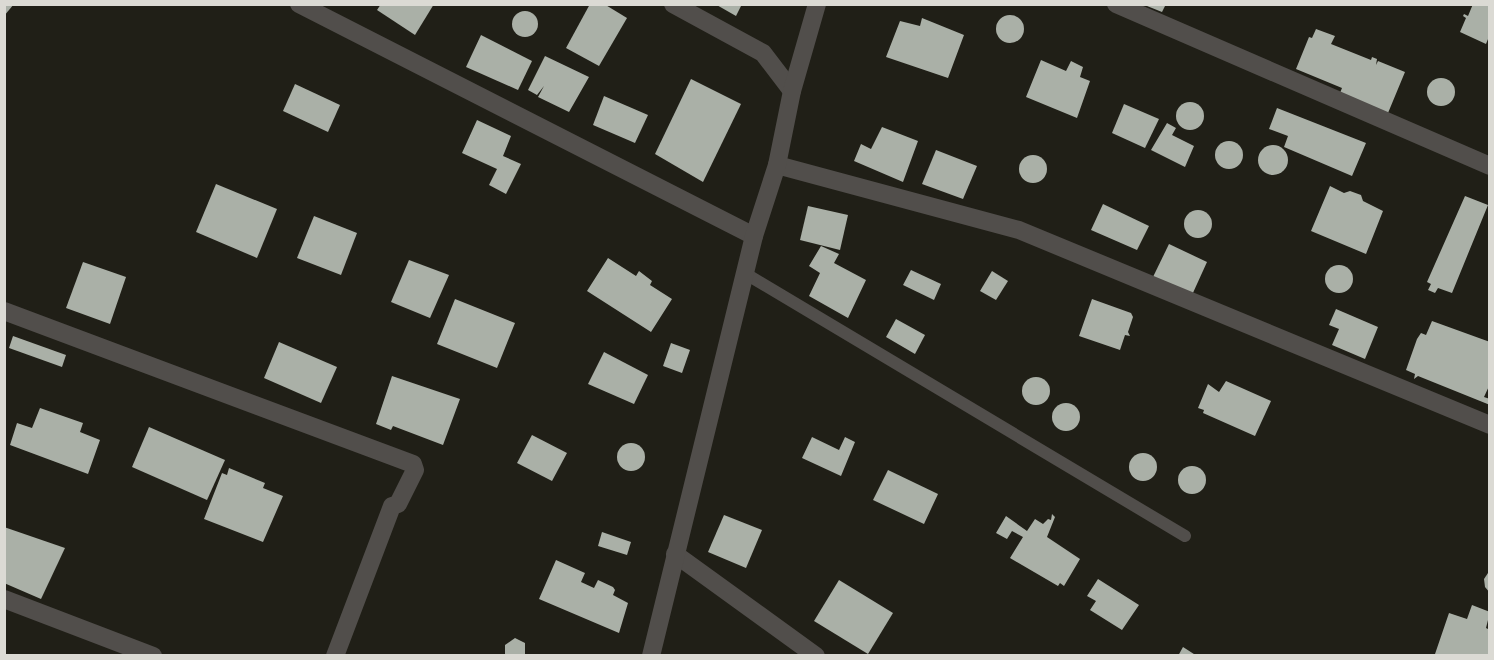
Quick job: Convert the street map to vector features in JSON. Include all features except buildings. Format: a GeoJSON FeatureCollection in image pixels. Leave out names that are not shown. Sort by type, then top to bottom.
{"type":"FeatureCollection","features":[{"type":"Feature","properties":{"kind":"street"},"geometry":{"type":"LineString","coordinates":[[299,4],[754,236]]}},
{"type":"Feature","properties":{"kind":"street"},"geometry":{"type":"LineString","coordinates":[[673,4],[764,53],[792,91]]}},
{"type":"Feature","properties":{"kind":"street"},"geometry":{"type":"LineString","coordinates":[[651,656],[754,236],[777,165],[792,91],[817,4]]}},
{"type":"Feature","properties":{"kind":"street"},"geometry":{"type":"LineString","coordinates":[[1116,4],[1490,166]]}},
{"type":"Feature","properties":{"kind":"street"},"geometry":{"type":"LineString","coordinates":[[777,165],[1019,230],[1490,425]]}},
{"type":"Feature","properties":{"kind":"street"},"geometry":{"type":"LineString","coordinates":[[4,311],[413,464],[415,470],[399,504],[392,506],[335,656]]}},
{"type":"Feature","properties":{"kind":"street"},"geometry":{"type":"LineString","coordinates":[[675,554],[816,656]]}},
{"type":"Feature","properties":{"kind":"street"},"geometry":{"type":"LineString","coordinates":[[4,598],[153,656]]}},
{"type":"Feature","properties":{"kind":"lane"},"geometry":{"type":"LineString","coordinates":[[746,274],[1185,536]]}}]}
